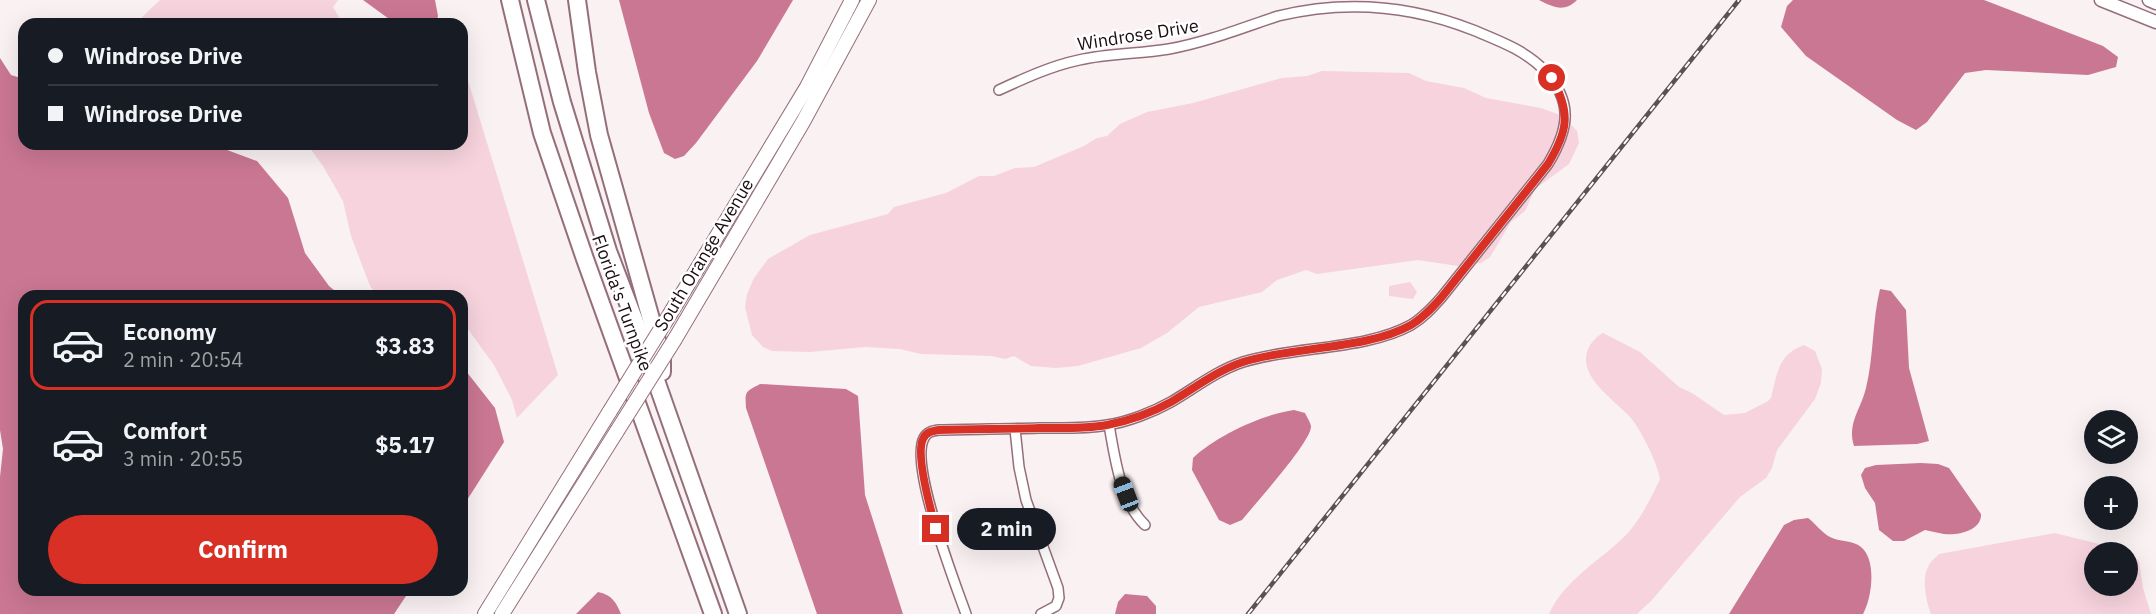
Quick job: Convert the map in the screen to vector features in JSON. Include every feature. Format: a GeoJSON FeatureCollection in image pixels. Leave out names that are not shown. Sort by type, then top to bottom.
{"type":"FeatureCollection","features":[{"type":"Feature","properties":{"kind":"highway"},"geometry":{"type":"LineString","coordinates":[[504,0],[542,133]]}},
{"type":"Feature","properties":{"kind":"highway","name":"Florida's Turnpike"},"geometry":{"type":"LineString","coordinates":[[510,0],[542,133],[585,260],[713,614]]}},
{"type":"Feature","properties":{"kind":"highway","name":"Florida's Turnpike"},"geometry":{"type":"LineString","coordinates":[[536,0],[562,102],[608,251],[738,614]]}},
{"type":"Feature","properties":{"kind":"highway"},"geometry":{"type":"LineString","coordinates":[[577,0],[599,135],[662,358],[663,400]]}},
{"type":"Feature","properties":{"kind":"main road","name":"South Orange Avenue"},"geometry":{"type":"LineString","coordinates":[[485,614],[807,87],[852,0]]}},
{"type":"Feature","properties":{"kind":"main road","name":"South Orange Avenue"},"geometry":{"type":"LineString","coordinates":[[502,614],[675,339],[798,133],[869,0]]}},
{"type":"Feature","properties":{"kind":"main road"},"geometry":{"type":"LineString","coordinates":[[2101,0],[2156,22]]}},
{"type":"Feature","properties":{"kind":"main road"},"geometry":{"type":"LineString","coordinates":[[2149,0],[2156,3]]}},
{"type":"Feature","properties":{"kind":"street","name":"Windrose Drive"},"geometry":{"type":"LineString","coordinates":[[966,614],[936,529],[927,493],[921,450],[923,439],[928,432],[1109,425],[1170,403],[1212,376],[1241,363],[1276,354],[1364,340],[1411,325],[1426,314],[1441,298],[1548,164],[1560,144],[1565,111],[1562,97],[1552,78],[1536,61],[1501,41],[1452,21],[1408,9],[1370,4],[1324,3],[1214,38],[1168,49],[1079,60],[1040,72],[999,90]]}},
{"type":"Feature","properties":{"kind":"street"},"geometry":{"type":"LineString","coordinates":[[1109,425],[1122,482],[1131,506],[1145,525]]}},
{"type":"Feature","properties":{"kind":"street"},"geometry":{"type":"LineString","coordinates":[[1016,429],[1019,467],[1026,500],[1058,588],[1059,598],[1056,606],[1041,614]]}},
{"type":"Feature","properties":{"kind":"shaded area"},"geometry":{"type":"Polygon","coordinates":[[[160,0],[338,0],[333,7],[339,18],[141,18],[160,0]]]}},
{"type":"Feature","properties":{"kind":"shaded area"},"geometry":{"type":"Polygon","coordinates":[[[363,0],[435,0],[438,18],[388,18],[363,0]]]}},
{"type":"Feature","properties":{"kind":"shaded area"},"geometry":{"type":"Polygon","coordinates":[[[619,0],[793,0],[757,61],[696,143],[684,156],[675,159],[664,153],[649,113],[619,0]]]}},
{"type":"Feature","properties":{"kind":"shaded area"},"geometry":{"type":"Polygon","coordinates":[[[1539,0],[1577,0],[1568,6],[1558,8],[1539,0]]]}},
{"type":"Feature","properties":{"kind":"shaded area"},"geometry":{"type":"Polygon","coordinates":[[[1793,0],[1984,0],[2103,46],[2118,57],[2116,67],[2088,75],[1986,70],[1965,73],[1927,122],[1916,130],[1897,120],[1806,56],[1781,27],[1787,6],[1793,0]]]}},
{"type":"Feature","properties":{"kind":"shaded area"},"geometry":{"type":"Polygon","coordinates":[[[0,58],[11,75],[18,77],[18,150],[227,150],[257,161],[288,198],[305,253],[334,290],[18,290],[18,596],[406,596],[394,614],[0,614],[0,477],[3,449],[0,430],[0,58]]]}},
{"type":"Feature","properties":{"kind":"shaded area"},"geometry":{"type":"Polygon","coordinates":[[[1322,71],[1409,73],[1426,81],[1464,88],[1486,98],[1541,108],[1563,116],[1577,131],[1579,143],[1569,164],[1535,189],[1525,211],[1511,222],[1490,257],[1481,263],[1458,266],[1418,260],[1317,274],[1306,270],[1277,280],[1262,292],[1199,307],[1167,333],[1141,348],[1078,366],[1056,368],[1031,366],[1014,356],[1005,359],[992,356],[921,354],[900,349],[865,347],[810,352],[772,351],[763,347],[752,335],[745,307],[747,294],[754,278],[768,259],[810,235],[888,214],[894,207],[946,193],[979,176],[994,176],[1015,168],[1034,167],[1084,146],[1097,138],[1107,136],[1120,124],[1147,112],[1193,103],[1282,78],[1307,76],[1322,71]]]}},
{"type":"Feature","properties":{"kind":"shaded area"},"geometry":{"type":"Polygon","coordinates":[[[468,81],[558,375],[517,418],[512,400],[494,365],[468,329],[468,290],[373,290],[351,236],[343,201],[311,150],[468,150],[468,81]]]}},
{"type":"Feature","properties":{"kind":"shaded area"},"geometry":{"type":"Polygon","coordinates":[[[1410,282],[1417,292],[1413,299],[1389,296],[1389,286],[1410,282]]]}},
{"type":"Feature","properties":{"kind":"shaded area"},"geometry":{"type":"Polygon","coordinates":[[[1880,289],[1891,291],[1906,310],[1909,368],[1929,441],[1917,444],[1854,446],[1853,423],[1869,376],[1880,289]]]}},
{"type":"Feature","properties":{"kind":"shaded area"},"geometry":{"type":"Polygon","coordinates":[[[1603,333],[1640,352],[1679,387],[1724,415],[1745,413],[1768,401],[1784,359],[1795,349],[1804,345],[1815,351],[1822,369],[1821,383],[1815,399],[1777,450],[1772,468],[1766,478],[1740,497],[1651,601],[1637,614],[1549,614],[1574,580],[1631,529],[1660,479],[1639,429],[1598,385],[1587,366],[1586,356],[1590,345],[1603,333]]]}},
{"type":"Feature","properties":{"kind":"shaded area"},"geometry":{"type":"Polygon","coordinates":[[[468,374],[495,408],[504,442],[468,499],[468,374]]]}},
{"type":"Feature","properties":{"kind":"shaded area"},"geometry":{"type":"Polygon","coordinates":[[[760,384],[846,389],[858,396],[865,495],[903,614],[817,614],[746,408],[747,393],[760,384]]]}},
{"type":"Feature","properties":{"kind":"shaded area"},"geometry":{"type":"Polygon","coordinates":[[[1294,410],[1305,413],[1311,426],[1302,445],[1242,520],[1230,525],[1219,520],[1192,470],[1193,458],[1214,442],[1241,427],[1268,416],[1294,410]]]}},
{"type":"Feature","properties":{"kind":"shaded area"},"geometry":{"type":"Polygon","coordinates":[[[1938,464],[1949,468],[1981,514],[1978,524],[1962,533],[1941,534],[1925,530],[1904,541],[1893,541],[1879,530],[1875,503],[1865,488],[1861,475],[1865,468],[1876,465],[1938,464]]]}},
{"type":"Feature","properties":{"kind":"shaded area"},"geometry":{"type":"Polygon","coordinates":[[[1808,518],[1827,535],[1858,545],[1866,553],[1871,570],[1871,589],[1863,614],[1729,614],[1784,525],[1794,520],[1808,518]]]}},
{"type":"Feature","properties":{"kind":"shaded area"},"geometry":{"type":"Polygon","coordinates":[[[2055,533],[2091,542],[2084,542],[2084,596],[2138,596],[2139,561],[2143,588],[2151,614],[1931,614],[1925,583],[1930,564],[1939,554],[2055,533]]]}},
{"type":"Feature","properties":{"kind":"shaded area"},"geometry":{"type":"Polygon","coordinates":[[[598,592],[613,600],[621,614],[576,614],[598,592]]]}},
{"type":"Feature","properties":{"kind":"shaded area"},"geometry":{"type":"Polygon","coordinates":[[[1125,594],[1147,596],[1156,606],[1156,614],[1115,614],[1118,602],[1125,594]]]}},
{"type":"Feature","properties":{"kind":"railway"},"geometry":{"type":"LineString","coordinates":[[1248,614],[1739,0]]}},
{"type":"Feature","properties":{"kind":"route"},"geometry":{"type":"LineString","coordinates":[[936,529],[927,493],[921,450],[923,439],[928,432],[1109,425],[1170,403],[1212,376],[1241,363],[1276,354],[1352,342],[1387,334],[1411,325],[1426,314],[1441,298],[1548,164],[1560,144],[1565,111],[1562,97],[1552,78]]}}]}
